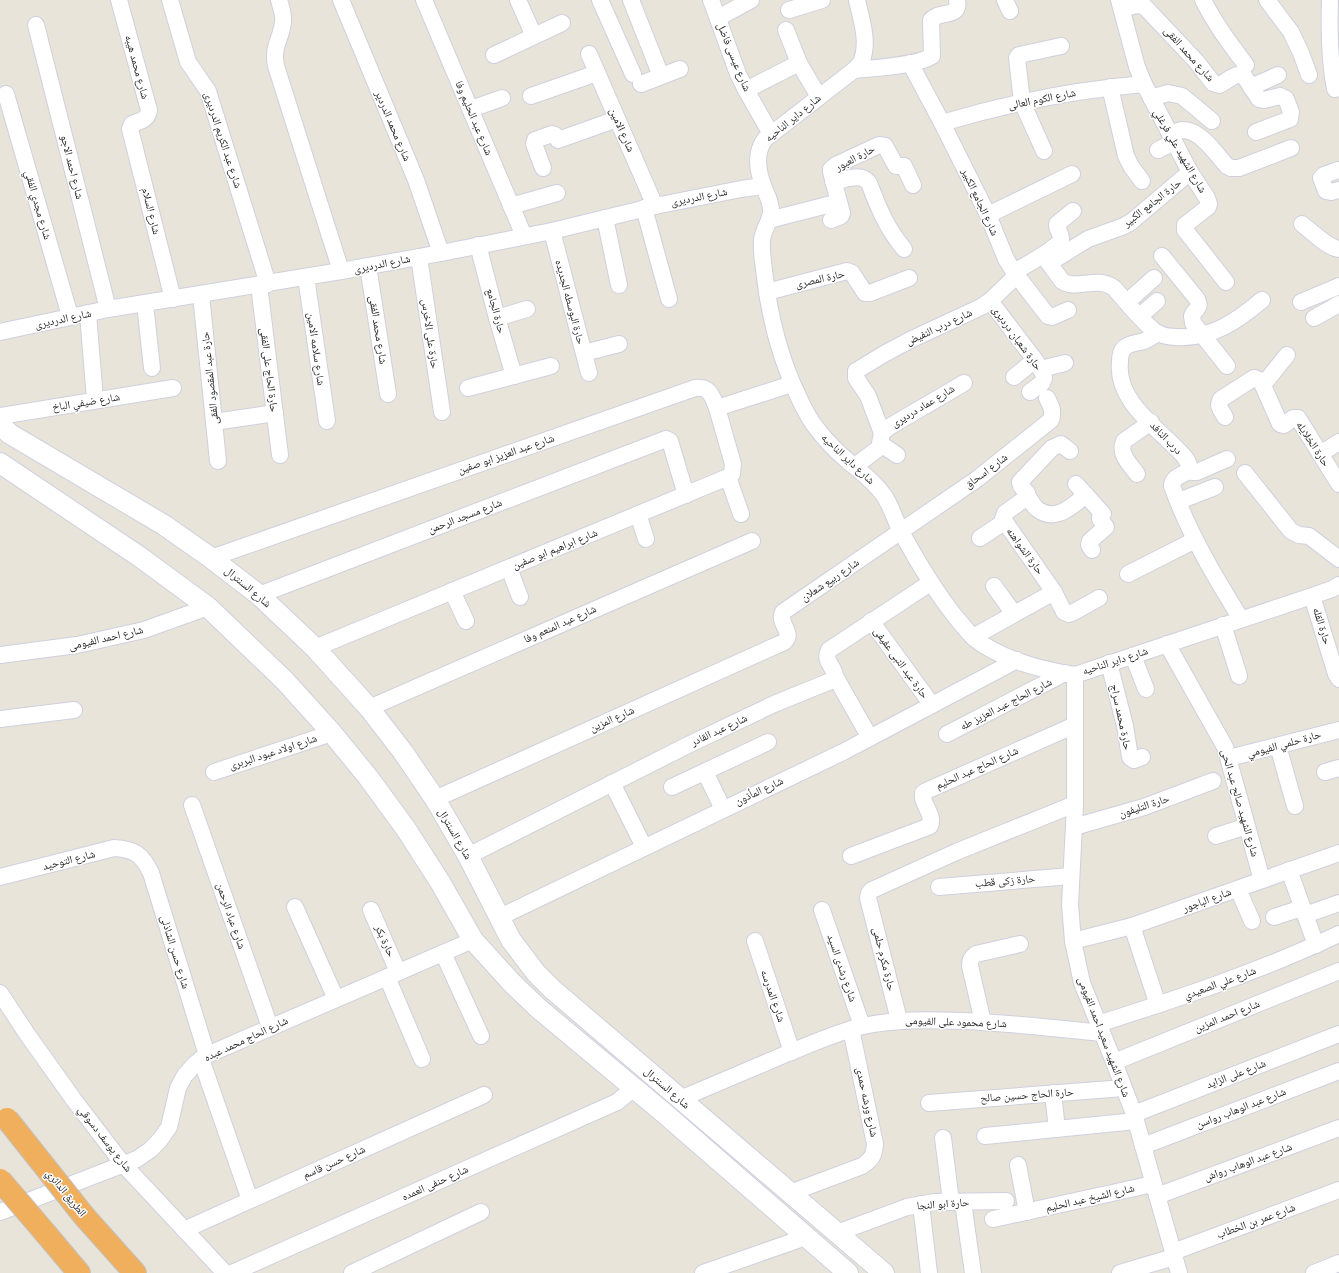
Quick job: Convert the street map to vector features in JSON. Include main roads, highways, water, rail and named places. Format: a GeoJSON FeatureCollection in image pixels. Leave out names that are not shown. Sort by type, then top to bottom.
{"type":"FeatureCollection","features":[{"type":"Feature","properties":{"kind":"highway","name":"الطريق الدائري"},"geometry":{"type":"LineString","coordinates":[[3,1115],[84,1216],[135,1273]]}},
{"type":"Feature","properties":{"kind":"highway"},"geometry":{"type":"LineString","coordinates":[[0,1180],[79,1273]]}}]}
